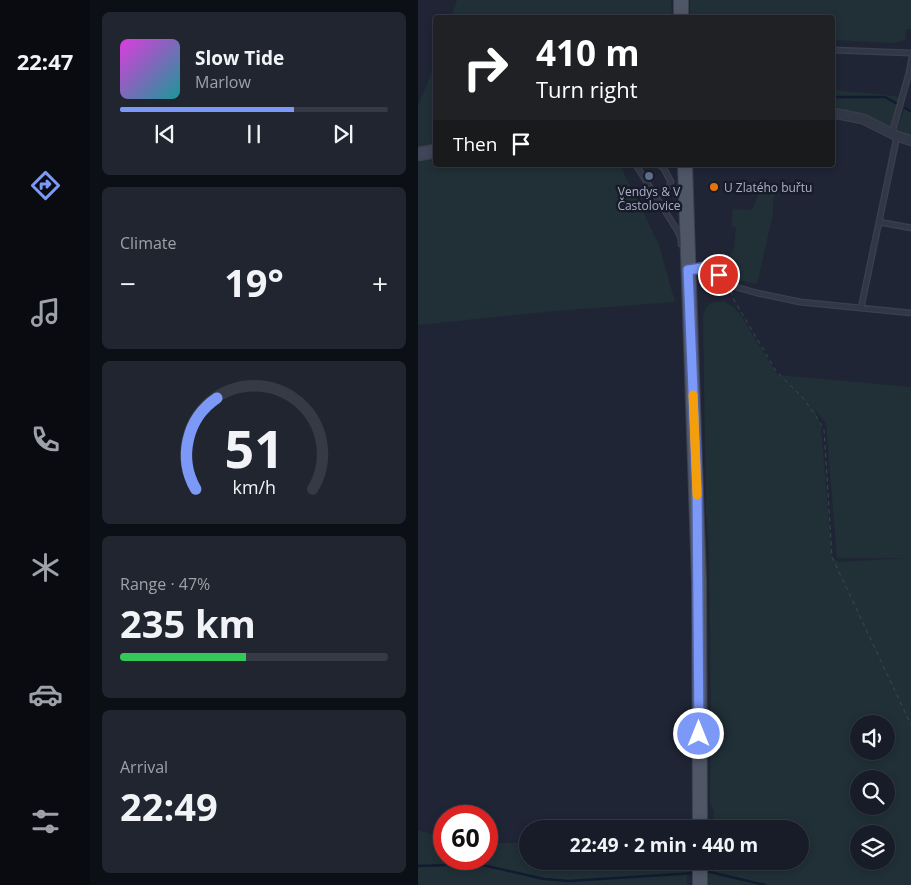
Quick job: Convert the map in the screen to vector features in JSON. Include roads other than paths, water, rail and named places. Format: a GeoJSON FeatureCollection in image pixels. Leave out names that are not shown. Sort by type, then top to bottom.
{"type":"FeatureCollection","features":[{"type":"Feature","properties":{"kind":"main road"},"geometry":{"type":"LineString","coordinates":[[680,0],[681,15]]}},
{"type":"Feature","properties":{"kind":"main road"},"geometry":{"type":"LineString","coordinates":[[685,167],[685,266],[692,364],[699,573],[700,820]]}},
{"type":"Feature","properties":{"kind":"main road"},"geometry":{"type":"LineString","coordinates":[[700,870],[700,885]]}},
{"type":"Feature","properties":{"kind":"street"},"geometry":{"type":"LineString","coordinates":[[835,113],[862,119],[912,141]]}},
{"type":"Feature","properties":{"kind":"street"},"geometry":{"type":"LineString","coordinates":[[418,154],[433,152]]}},
{"type":"Feature","properties":{"kind":"lane"},"geometry":{"type":"LineString","coordinates":[[835,50],[912,53]]}},
{"type":"Feature","properties":{"kind":"lane"},"geometry":{"type":"LineString","coordinates":[[861,308],[912,58]]}},
{"type":"Feature","properties":{"kind":"lane"},"geometry":{"type":"LineString","coordinates":[[637,167],[677,230],[681,238],[681,251]]}},
{"type":"Feature","properties":{"kind":"lane"},"geometry":{"type":"LineString","coordinates":[[655,195],[666,192],[671,182],[663,167]]}},
{"type":"Feature","properties":{"kind":"lane"},"geometry":{"type":"LineString","coordinates":[[880,222],[912,228]]}},
{"type":"Feature","properties":{"kind":"lane"},"geometry":{"type":"LineString","coordinates":[[685,266],[709,267],[736,287],[800,302],[912,313]]}},
{"type":"Feature","properties":{"kind":"waterway"},"geometry":{"type":"LineString","coordinates":[[835,97],[885,97],[896,103]]}},
{"type":"Feature","properties":{"kind":"waterway"},"geometry":{"type":"LineString","coordinates":[[905,108],[912,112]]}},
{"type":"Feature","properties":{"kind":"waterway"},"geometry":{"type":"LineString","coordinates":[[418,866],[478,864],[544,879],[569,881],[695,873]]}},
{"type":"Feature","properties":{"kind":"waterway"},"geometry":{"type":"LineString","coordinates":[[705,872],[765,885]]}},
{"type":"Feature","properties":{"kind":"place","name":"Vendys & V Častolovice"},"geometry":{"type":"Point","coordinates":[649,176]}},
{"type":"Feature","properties":{"kind":"place","name":"U Zlatého buřtu"},"geometry":{"type":"Point","coordinates":[714,187]}}]}
